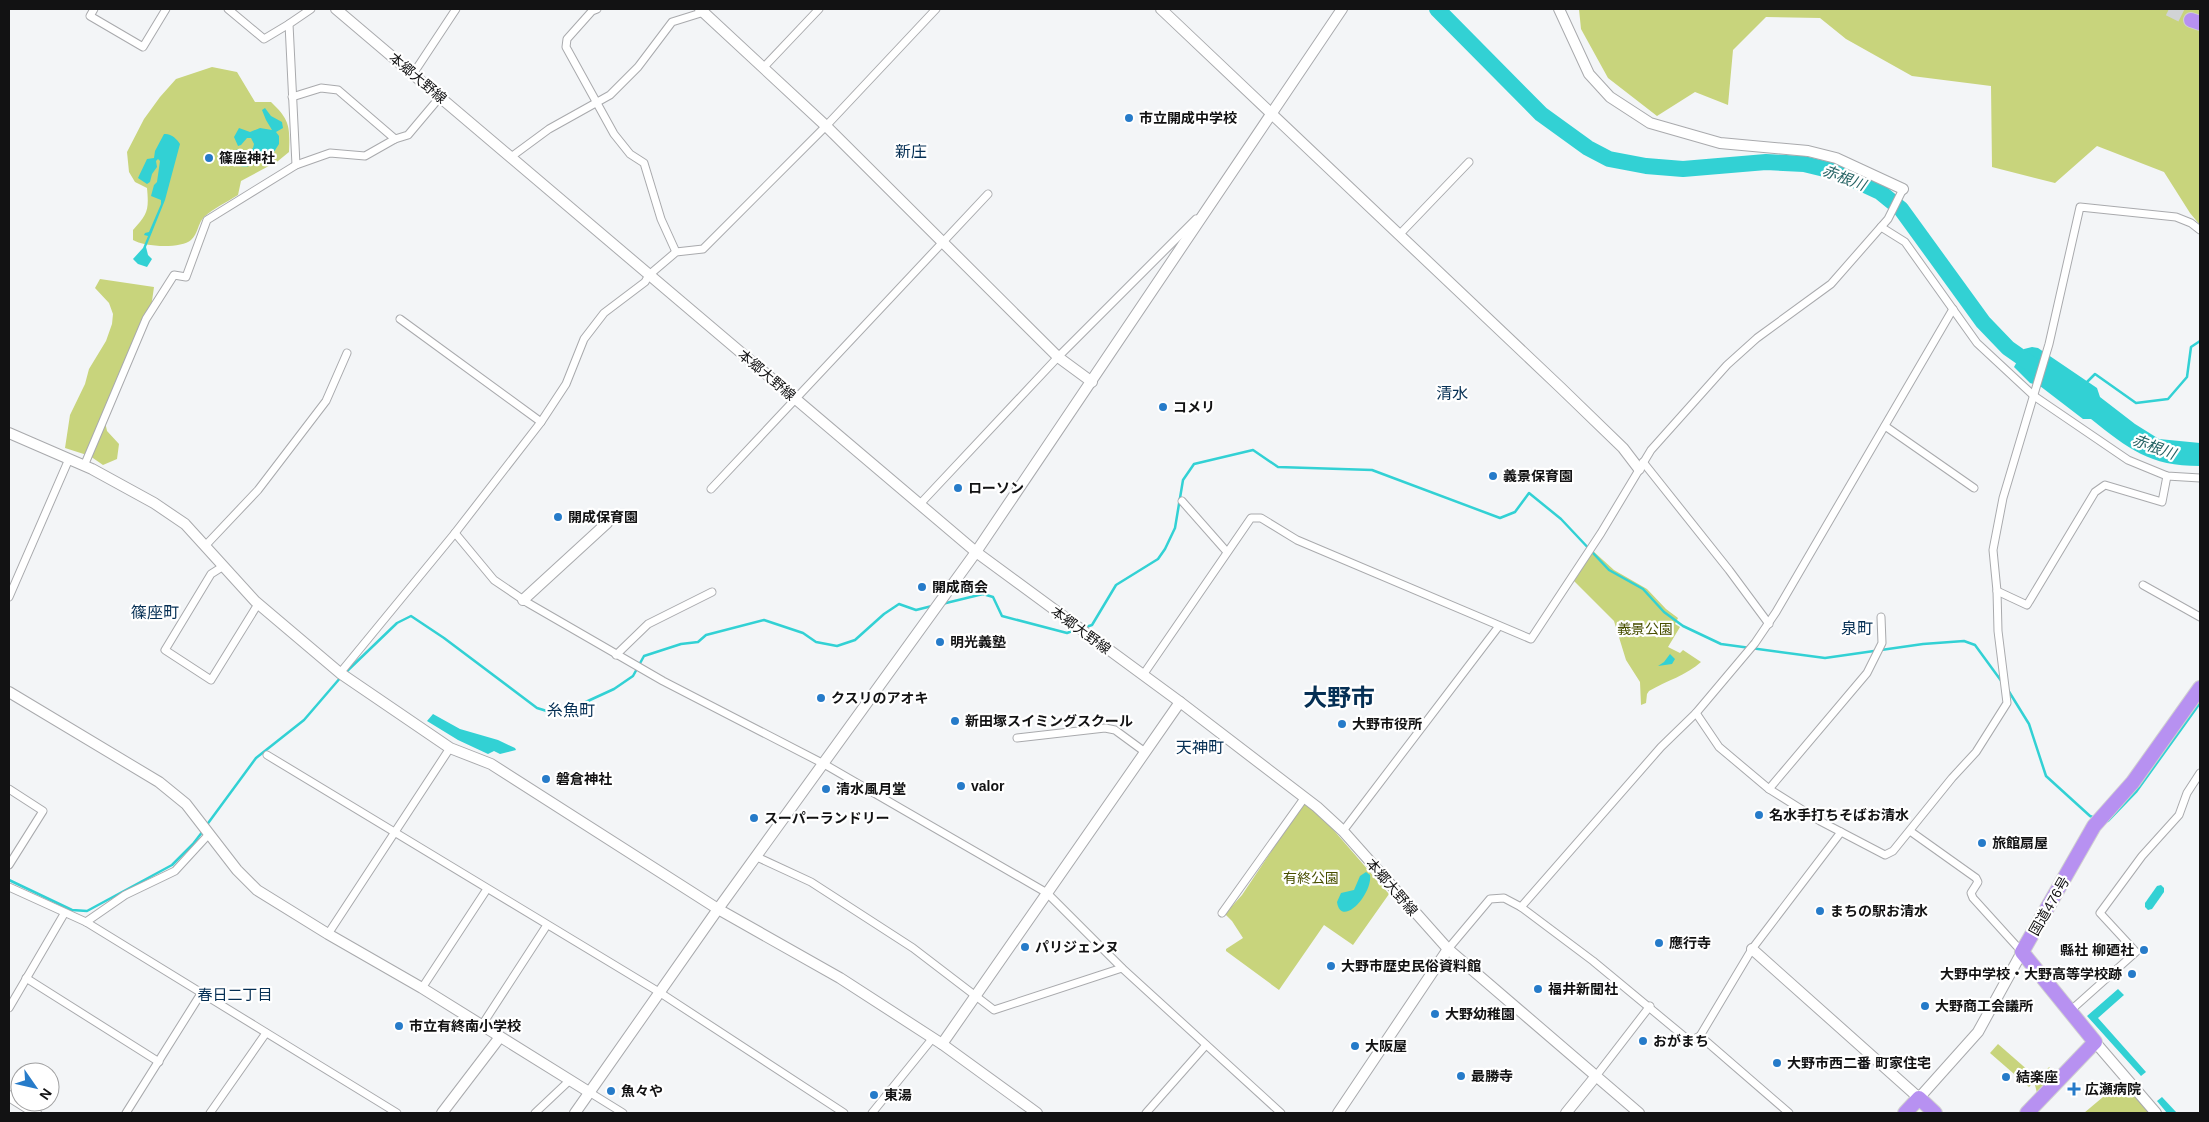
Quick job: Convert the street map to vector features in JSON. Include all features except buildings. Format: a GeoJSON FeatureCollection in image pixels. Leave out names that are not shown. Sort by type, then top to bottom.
{"type":"FeatureCollection","features":[{"type":"Feature","properties":{"kind":"highway","name":"国道476号"},"geometry":{"type":"LineString","coordinates":[[2022,952],[2094,826],[2133,782],[2200,688]]}},
{"type":"Feature","properties":{"kind":"highway"},"geometry":{"type":"LineString","coordinates":[[2022,952],[2095,1042],[2027,1113]]}},
{"type":"Feature","properties":{"kind":"highway"},"geometry":{"type":"LineString","coordinates":[[1905,1113],[1919,1098],[1936,1113]]}},
{"type":"Feature","properties":{"kind":"street"},"geometry":{"type":"LineString","coordinates":[[94,9],[90,16],[143,47],[166,9]]}},
{"type":"Feature","properties":{"kind":"street"},"geometry":{"type":"LineString","coordinates":[[228,9],[264,39],[311,9]]}},
{"type":"Feature","properties":{"kind":"street","name":"本郷大野線"},"geometry":{"type":"LineString","coordinates":[[336,9],[976,552],[1180,702],[1305,797],[1343,831],[1448,949],[1639,1113]]}},
{"type":"Feature","properties":{"kind":"street"},"geometry":{"type":"LineString","coordinates":[[413,74],[456,9]]}},
{"type":"Feature","properties":{"kind":"street"},"geometry":{"type":"LineString","coordinates":[[597,9],[592,11],[567,38],[566,47],[614,134],[630,154],[644,163],[661,219],[676,252]]}},
{"type":"Feature","properties":{"kind":"street"},"geometry":{"type":"LineString","coordinates":[[763,68],[818,9]]}},
{"type":"Feature","properties":{"kind":"street"},"geometry":{"type":"LineString","coordinates":[[340,673],[455,533],[541,422],[566,384],[584,339],[604,313],[645,282],[649,275],[676,252],[703,249],[826,126],[936,9]]}},
{"type":"Feature","properties":{"kind":"street"},"geometry":{"type":"LineString","coordinates":[[1161,9],[1641,465],[1729,570],[1769,624]]}},
{"type":"Feature","properties":{"kind":"street"},"geometry":{"type":"LineString","coordinates":[[574,1113],[718,909],[976,552],[1092,382],[1203,212],[1272,114],[1342,9]]}},
{"type":"Feature","properties":{"kind":"street"},"geometry":{"type":"LineString","coordinates":[[1143,675],[1251,518],[1261,518],[1297,540],[1531,640],[1601,533],[1641,465],[1673,425],[1727,365],[1757,338],[1832,284],[1888,219],[1902,192],[1836,158],[1808,151],[1720,143],[1650,123],[1610,96],[1589,74],[1560,9]]}},
{"type":"Feature","properties":{"kind":"street"},"geometry":{"type":"LineString","coordinates":[[511,158],[549,129],[610,95],[638,67],[672,22],[702,11],[826,126],[1058,357],[1092,382]]}},
{"type":"Feature","properties":{"kind":"street"},"geometry":{"type":"LineString","coordinates":[[290,24],[296,165]]}},
{"type":"Feature","properties":{"kind":"street"},"geometry":{"type":"LineString","coordinates":[[292,97],[321,88],[338,90],[395,139]]}},
{"type":"Feature","properties":{"kind":"street"},"geometry":{"type":"LineString","coordinates":[[84,466],[146,319],[174,275],[186,277],[207,220],[296,165],[330,153],[365,156],[395,139],[408,135],[440,97]]}},
{"type":"Feature","properties":{"kind":"street"},"geometry":{"type":"LineString","coordinates":[[1399,235],[1469,162]]}},
{"type":"Feature","properties":{"kind":"street"},"geometry":{"type":"LineString","coordinates":[[711,489],[988,194]]}},
{"type":"Feature","properties":{"kind":"street"},"geometry":{"type":"LineString","coordinates":[[1696,714],[1719,747],[1769,788],[1820,821],[1885,855],[1894,851],[1952,778],[1976,752],[2007,703],[1998,631],[1993,550],[2003,498],[2047,350],[2080,207],[2176,217],[2191,223],[2200,230]]}},
{"type":"Feature","properties":{"kind":"street"},"geometry":{"type":"LineString","coordinates":[[920,504],[1058,357],[1203,212]]}},
{"type":"Feature","properties":{"kind":"street"},"geometry":{"type":"LineString","coordinates":[[1881,227],[1905,242],[1977,343],[2035,392],[2128,460],[2167,476],[2200,478]]}},
{"type":"Feature","properties":{"kind":"street"},"geometry":{"type":"LineString","coordinates":[[1521,907],[1657,752],[1696,714],[1755,644],[1769,624],[1953,309]]}},
{"type":"Feature","properties":{"kind":"street"},"geometry":{"type":"LineString","coordinates":[[400,319],[541,422]]}},
{"type":"Feature","properties":{"kind":"street"},"geometry":{"type":"LineString","coordinates":[[205,546],[258,490],[326,401],[347,352]]}},
{"type":"Feature","properties":{"kind":"street"},"geometry":{"type":"LineString","coordinates":[[1885,426],[1974,488]]}},
{"type":"Feature","properties":{"kind":"street"},"geometry":{"type":"LineString","coordinates":[[9,433],[84,466],[154,503],[185,524],[222,567],[258,604],[340,673],[450,748],[491,764],[718,909],[840,978],[942,1044],[1037,1113]]}},
{"type":"Feature","properties":{"kind":"street"},"geometry":{"type":"LineString","coordinates":[[9,597],[69,460]]}},
{"type":"Feature","properties":{"kind":"street"},"geometry":{"type":"LineString","coordinates":[[1997,591],[2027,605],[2096,492],[2105,486],[2162,502],[2167,476]]}},
{"type":"Feature","properties":{"kind":"street"},"geometry":{"type":"LineString","coordinates":[[1182,501],[1227,552]]}},
{"type":"Feature","properties":{"kind":"street"},"geometry":{"type":"LineString","coordinates":[[523,600],[607,523]]}},
{"type":"Feature","properties":{"kind":"street"},"geometry":{"type":"LineString","coordinates":[[455,533],[494,580],[523,600],[616,655],[824,764],[1048,893],[1122,968],[1281,1113]]}},
{"type":"Feature","properties":{"kind":"street"},"geometry":{"type":"LineString","coordinates":[[222,567],[211,574],[165,650],[211,680],[258,604]]}},
{"type":"Feature","properties":{"kind":"street"},"geometry":{"type":"LineString","coordinates":[[2143,584],[2200,617]]}},
{"type":"Feature","properties":{"kind":"street"},"geometry":{"type":"LineString","coordinates":[[616,655],[648,624],[712,592]]}},
{"type":"Feature","properties":{"kind":"street"},"geometry":{"type":"LineString","coordinates":[[1769,788],[1867,673],[1882,643],[1881,617]]}},
{"type":"Feature","properties":{"kind":"street"},"geometry":{"type":"LineString","coordinates":[[1343,831],[1498,626]]}},
{"type":"Feature","properties":{"kind":"street"},"geometry":{"type":"LineString","coordinates":[[9,692],[159,782],[186,804],[237,870],[257,890],[328,934],[422,988],[624,1113]]}},
{"type":"Feature","properties":{"kind":"street"},"geometry":{"type":"LineString","coordinates":[[942,1044],[1180,702]]}},
{"type":"Feature","properties":{"kind":"street"},"geometry":{"type":"LineString","coordinates":[[1017,738],[1105,728],[1115,730],[1145,752]]}},
{"type":"Feature","properties":{"kind":"street"},"geometry":{"type":"LineString","coordinates":[[328,934],[450,748]]}},
{"type":"Feature","properties":{"kind":"street"},"geometry":{"type":"LineString","coordinates":[[267,755],[660,992],[844,1113]]}},
{"type":"Feature","properties":{"kind":"street"},"geometry":{"type":"LineString","coordinates":[[2070,1011],[2136,952],[2100,913],[2142,856],[2179,814],[2187,792],[2200,773]]}},
{"type":"Feature","properties":{"kind":"street"},"geometry":{"type":"LineString","coordinates":[[9,788],[43,811],[9,865]]}},
{"type":"Feature","properties":{"kind":"street"},"geometry":{"type":"LineString","coordinates":[[1222,913],[1305,797]]}},
{"type":"Feature","properties":{"kind":"street"},"geometry":{"type":"LineString","coordinates":[[1752,948],[1919,1098],[1978,1032],[2022,952],[1973,898],[1971,893],[1978,882],[1976,878],[1910,831]]}},
{"type":"Feature","properties":{"kind":"street"},"geometry":{"type":"LineString","coordinates":[[1338,1113],[1448,949],[1490,900],[1504,898],[1521,907],[1650,1006],[1686,1038],[1694,1039],[1700,1036],[1752,948],[1841,832]]}},
{"type":"Feature","properties":{"kind":"street"},"geometry":{"type":"LineString","coordinates":[[86,922],[125,895],[175,871],[209,834]]}},
{"type":"Feature","properties":{"kind":"street"},"geometry":{"type":"LineString","coordinates":[[756,857],[811,882],[913,948],[994,1010],[1122,968]]}},
{"type":"Feature","properties":{"kind":"street"},"geometry":{"type":"LineString","coordinates":[[9,887],[64,914],[86,922],[397,1113]]}},
{"type":"Feature","properties":{"kind":"street"},"geometry":{"type":"LineString","coordinates":[[422,988],[487,889]]}},
{"type":"Feature","properties":{"kind":"street"},"geometry":{"type":"LineString","coordinates":[[9,1008],[64,914]]}},
{"type":"Feature","properties":{"kind":"street"},"geometry":{"type":"LineString","coordinates":[[482,1025],[547,925]]}},
{"type":"Feature","properties":{"kind":"street"},"geometry":{"type":"LineString","coordinates":[[26,978],[159,1062]]}},
{"type":"Feature","properties":{"kind":"street"},"geometry":{"type":"LineString","coordinates":[[126,1113],[202,992]]}},
{"type":"Feature","properties":{"kind":"street"},"geometry":{"type":"LineString","coordinates":[[1566,1113],[1650,1006]]}},
{"type":"Feature","properties":{"kind":"street"},"geometry":{"type":"LineString","coordinates":[[210,1113],[266,1033]]}},
{"type":"Feature","properties":{"kind":"street"},"geometry":{"type":"LineString","coordinates":[[1700,1036],[1789,1113]]}},
{"type":"Feature","properties":{"kind":"street"},"geometry":{"type":"LineString","coordinates":[[442,1113],[500,1037]]}},
{"type":"Feature","properties":{"kind":"street"},"geometry":{"type":"LineString","coordinates":[[872,1113],[932,1038]]}},
{"type":"Feature","properties":{"kind":"street"},"geometry":{"type":"LineString","coordinates":[[2095,1042],[2156,1113]]}},
{"type":"Feature","properties":{"kind":"street"},"geometry":{"type":"LineString","coordinates":[[1146,1113],[1206,1045]]}},
{"type":"Feature","properties":{"kind":"street"},"geometry":{"type":"LineString","coordinates":[[535,1113],[570,1080]]}},
{"type":"Feature","properties":{"kind":"street"},"geometry":{"type":"LineString","coordinates":[[9,1096],[36,1113]]}},
{"type":"Feature","properties":{"kind":"green space"},"geometry":{"type":"Polygon","coordinates":[[[1579,9],[2200,9],[2200,225],[2190,213],[2164,172],[2097,146],[2055,183],[1992,167],[1991,86],[1912,76],[1846,39],[1820,18],[1766,17],[1733,50],[1728,105],[1695,92],[1657,116],[1608,78],[1581,29],[1579,9]]]}},
{"type":"Feature","properties":{"kind":"green space"},"geometry":{"type":"Polygon","coordinates":[[[212,67],[237,72],[255,102],[271,102],[277,108],[288,124],[289,152],[278,161],[241,181],[238,195],[204,217],[195,235],[186,243],[171,246],[145,244],[133,240],[133,230],[145,215],[148,202],[147,188],[135,182],[129,172],[127,152],[144,119],[176,79],[212,67]]]}},
{"type":"Feature","properties":{"kind":"green space"},"geometry":{"type":"Polygon","coordinates":[[[100,279],[154,287],[151,308],[104,417],[107,431],[119,444],[117,459],[103,465],[90,456],[65,448],[70,415],[85,384],[89,369],[106,341],[112,324],[113,314],[109,303],[95,288],[100,279]]]}},
{"type":"Feature","properties":{"kind":"green space","name":"義景公園"},"geometry":{"type":"Polygon","coordinates":[[[1593,551],[1614,570],[1647,589],[1666,609],[1678,618],[1675,624],[1680,627],[1668,647],[1680,653],[1683,650],[1701,662],[1683,674],[1649,691],[1646,703],[1641,705],[1640,682],[1626,660],[1614,621],[1574,581],[1593,551]]]}},
{"type":"Feature","properties":{"kind":"green space","name":"有終公園"},"geometry":{"type":"Polygon","coordinates":[[[1303,804],[1306,804],[1324,819],[1389,894],[1353,945],[1324,925],[1279,990],[1226,951],[1226,949],[1243,938],[1225,914],[1242,895],[1303,804]]]}},
{"type":"Feature","properties":{"kind":"green space"},"geometry":{"type":"Polygon","coordinates":[[[1998,1044],[2037,1078],[2029,1087],[1990,1053],[1998,1044]]]}},
{"type":"Feature","properties":{"kind":"green space"},"geometry":{"type":"Polygon","coordinates":[[[2049,1067],[2054,1072],[2037,1093],[2035,1085],[2049,1067]]]}},
{"type":"Feature","properties":{"kind":"green space"},"geometry":{"type":"Polygon","coordinates":[[[2122,1081],[2150,1113],[2084,1113],[2122,1081]]]}},
{"type":"Feature","properties":{"kind":"water"},"geometry":{"type":"Polygon","coordinates":[[[265,108],[271,116],[282,122],[283,128],[276,132],[279,136],[279,144],[272,155],[249,166],[238,165],[233,157],[236,150],[239,149],[246,154],[253,148],[254,144],[251,138],[247,138],[238,146],[234,137],[239,128],[250,132],[260,128],[272,130],[262,110],[265,108]]]}},
{"type":"Feature","properties":{"kind":"water"},"geometry":{"type":"Polygon","coordinates":[[[164,134],[174,137],[180,144],[165,200],[146,247],[148,255],[152,259],[147,267],[138,264],[133,259],[143,248],[148,236],[144,235],[149,232],[161,204],[161,200],[151,196],[154,185],[157,182],[160,161],[158,159],[156,161],[157,167],[152,174],[150,182],[147,184],[138,178],[147,159],[154,158],[155,151],[164,134]]]}},
{"type":"Feature","properties":{"kind":"water"},"geometry":{"type":"Polygon","coordinates":[[[2038,348],[2097,388],[2100,397],[2135,424],[2159,439],[2200,443],[2200,466],[2167,463],[2141,454],[2091,419],[2083,419],[2040,386],[2030,383],[2014,367],[2024,349],[2038,348]]]}},
{"type":"Feature","properties":{"kind":"water"},"geometry":{"type":"Polygon","coordinates":[[[1670,654],[1675,659],[1672,664],[1658,666],[1664,662],[1670,654]]]}},
{"type":"Feature","properties":{"kind":"water"},"geometry":{"type":"Polygon","coordinates":[[[433,714],[460,729],[498,740],[516,750],[500,754],[494,751],[488,754],[458,740],[427,721],[433,714]]]}},
{"type":"Feature","properties":{"kind":"water"},"geometry":{"type":"Polygon","coordinates":[[[1366,872],[1370,875],[1367,891],[1356,906],[1344,912],[1340,909],[1337,902],[1341,893],[1354,890],[1360,876],[1366,872]]]}},
{"type":"Feature","properties":{"kind":"water"},"geometry":{"type":"Polygon","coordinates":[[[2161,885],[2164,888],[2164,892],[2152,909],[2148,910],[2145,907],[2145,903],[2157,886],[2161,885]]]}},
{"type":"Feature","properties":{"kind":"water"},"geometry":{"type":"Polygon","coordinates":[[[2118,989],[2124,995],[2098,1018],[2146,1072],[2141,1076],[2087,1016],[2118,989]]]}},
{"type":"Feature","properties":{"kind":"water"},"geometry":{"type":"Polygon","coordinates":[[[2162,1097],[2177,1113],[2167,1113],[2157,1101],[2162,1097]]]}},
{"type":"Feature","properties":{"kind":"waterway","name":"赤根川"},"geometry":{"type":"LineString","coordinates":[[1437,9],[1541,114],[1588,148],[1609,159],[1646,166],[1683,169],[1766,162],[1804,164],[1837,172],[1880,192],[1901,209],[1983,322],[2008,348],[2038,369]]}},
{"type":"Feature","properties":{"kind":"waterway"},"geometry":{"type":"LineString","coordinates":[[2085,384],[2095,374],[2136,403],[2168,399],[2187,377],[2191,347],[2200,341]]}},
{"type":"Feature","properties":{"kind":"waterway"},"geometry":{"type":"LineString","coordinates":[[1083,628],[1092,625],[1116,585],[1158,559],[1165,549],[1175,528],[1183,480],[1194,464],[1253,450],[1278,467],[1372,470],[1500,518],[1515,512],[1529,493],[1561,519],[1609,570],[1643,589],[1664,612],[1683,626],[1721,644],[1825,658],[1923,644],[1964,641],[1975,645],[2002,682]]}},
{"type":"Feature","properties":{"kind":"waterway"},"geometry":{"type":"LineString","coordinates":[[942,604],[983,594],[993,597],[1002,616],[1067,633],[1075,630]]}},
{"type":"Feature","properties":{"kind":"waterway"},"geometry":{"type":"LineString","coordinates":[[344,674],[397,623],[411,616],[444,638],[537,708],[550,712],[577,706],[614,689],[633,676],[644,656],[681,644],[698,642],[706,635],[764,620],[803,633],[816,642],[837,646],[855,640],[884,614],[899,604],[916,610],[932,606]]}},
{"type":"Feature","properties":{"kind":"waterway"},"geometry":{"type":"LineString","coordinates":[[206,826],[256,758],[304,720],[341,677]]}},
{"type":"Feature","properties":{"kind":"waterway"},"geometry":{"type":"LineString","coordinates":[[2008,690],[2029,724],[2046,776],[2090,816],[2095,818]]}},
{"type":"Feature","properties":{"kind":"waterway"},"geometry":{"type":"LineString","coordinates":[[2105,821],[2108,821],[2136,792],[2200,703]]}},
{"type":"Feature","properties":{"kind":"waterway"},"geometry":{"type":"LineString","coordinates":[[9,880],[72,910],[87,911],[172,865],[203,831]]}},
{"type":"Feature","properties":{"kind":"tunnel"},"geometry":{"type":"LineString","coordinates":[[2169,9],[2191,20]]}},
{"type":"Feature","properties":{"kind":"place","name":"市立開成中学校"},"geometry":{"type":"Point","coordinates":[1129,118]}},
{"type":"Feature","properties":{"kind":"place","name":"篠座神社"},"geometry":{"type":"Point","coordinates":[209,158]}},
{"type":"Feature","properties":{"kind":"place","name":"コメリ"},"geometry":{"type":"Point","coordinates":[1163,407]}},
{"type":"Feature","properties":{"kind":"place","name":"義景保育園"},"geometry":{"type":"Point","coordinates":[1493,476]}},
{"type":"Feature","properties":{"kind":"place","name":"ローソン"},"geometry":{"type":"Point","coordinates":[958,488]}},
{"type":"Feature","properties":{"kind":"place","name":"開成保育園"},"geometry":{"type":"Point","coordinates":[558,517]}},
{"type":"Feature","properties":{"kind":"place","name":"開成商会"},"geometry":{"type":"Point","coordinates":[922,587]}},
{"type":"Feature","properties":{"kind":"place","name":"明光義塾"},"geometry":{"type":"Point","coordinates":[940,642]}},
{"type":"Feature","properties":{"kind":"place","name":"クスリのアオキ"},"geometry":{"type":"Point","coordinates":[821,698]}},
{"type":"Feature","properties":{"kind":"place","name":"新田塚スイミングスクール"},"geometry":{"type":"Point","coordinates":[955,721]}},
{"type":"Feature","properties":{"kind":"place","name":"大野市役所"},"geometry":{"type":"Point","coordinates":[1342,724]}},
{"type":"Feature","properties":{"kind":"place","name":"磐倉神社"},"geometry":{"type":"Point","coordinates":[546,779]}},
{"type":"Feature","properties":{"kind":"place","name":"valor"},"geometry":{"type":"Point","coordinates":[961,786]}},
{"type":"Feature","properties":{"kind":"place","name":"清水風月堂"},"geometry":{"type":"Point","coordinates":[826,789]}},
{"type":"Feature","properties":{"kind":"place","name":"名水手打ちそばお清水"},"geometry":{"type":"Point","coordinates":[1759,815]}},
{"type":"Feature","properties":{"kind":"place","name":"スーパーランドリー"},"geometry":{"type":"Point","coordinates":[754,818]}},
{"type":"Feature","properties":{"kind":"place","name":"旅館扇屋"},"geometry":{"type":"Point","coordinates":[1982,843]}},
{"type":"Feature","properties":{"kind":"place","name":"まちの駅お清水"},"geometry":{"type":"Point","coordinates":[1820,911]}},
{"type":"Feature","properties":{"kind":"place","name":"應行寺"},"geometry":{"type":"Point","coordinates":[1659,943]}},
{"type":"Feature","properties":{"kind":"place","name":"パリジェンヌ"},"geometry":{"type":"Point","coordinates":[1025,947]}},
{"type":"Feature","properties":{"kind":"place","name":"縣社 柳廼社"},"geometry":{"type":"Point","coordinates":[2144,950]}},
{"type":"Feature","properties":{"kind":"place","name":"大野市歴史民俗資料館"},"geometry":{"type":"Point","coordinates":[1331,966]}},
{"type":"Feature","properties":{"kind":"place","name":"大野中学校・大野高等学校跡"},"geometry":{"type":"Point","coordinates":[2132,974]}},
{"type":"Feature","properties":{"kind":"place","name":"福井新聞社"},"geometry":{"type":"Point","coordinates":[1538,989]}},
{"type":"Feature","properties":{"kind":"place","name":"大野商工会議所"},"geometry":{"type":"Point","coordinates":[1925,1006]}},
{"type":"Feature","properties":{"kind":"place","name":"大野幼稚園"},"geometry":{"type":"Point","coordinates":[1435,1014]}},
{"type":"Feature","properties":{"kind":"place","name":"市立有終南小学校"},"geometry":{"type":"Point","coordinates":[399,1026]}},
{"type":"Feature","properties":{"kind":"place","name":"おがまち"},"geometry":{"type":"Point","coordinates":[1643,1041]}},
{"type":"Feature","properties":{"kind":"place","name":"大阪屋"},"geometry":{"type":"Point","coordinates":[1355,1046]}},
{"type":"Feature","properties":{"kind":"place","name":"大野市西二番 町家住宅"},"geometry":{"type":"Point","coordinates":[1777,1063]}},
{"type":"Feature","properties":{"kind":"place","name":"最勝寺"},"geometry":{"type":"Point","coordinates":[1461,1076]}},
{"type":"Feature","properties":{"kind":"place","name":"結楽座"},"geometry":{"type":"Point","coordinates":[2006,1077]}},
{"type":"Feature","properties":{"kind":"place","name":"広瀬病院"},"geometry":{"type":"Point","coordinates":[2074,1089]}},
{"type":"Feature","properties":{"kind":"place","name":"魚々や"},"geometry":{"type":"Point","coordinates":[611,1091]}},
{"type":"Feature","properties":{"kind":"place","name":"東湯"},"geometry":{"type":"Point","coordinates":[874,1095]}},
{"type":"Feature","properties":{"kind":"district","name":"新庄"},"geometry":{"type":"Point","coordinates":[911,151]}},
{"type":"Feature","properties":{"kind":"district","name":"清水"},"geometry":{"type":"Point","coordinates":[1452,393]}},
{"type":"Feature","properties":{"kind":"district","name":"篠座町"},"geometry":{"type":"Point","coordinates":[155,612]}},
{"type":"Feature","properties":{"kind":"district","name":"泉町"},"geometry":{"type":"Point","coordinates":[1857,628]}},
{"type":"Feature","properties":{"kind":"district","name":"大野市"},"geometry":{"type":"Point","coordinates":[1339,698]}},
{"type":"Feature","properties":{"kind":"district","name":"糸魚町"},"geometry":{"type":"Point","coordinates":[571,710]}},
{"type":"Feature","properties":{"kind":"district","name":"天神町"},"geometry":{"type":"Point","coordinates":[1200,747]}},
{"type":"Feature","properties":{"kind":"district","name":"春日二丁目"},"geometry":{"type":"Point","coordinates":[235,995]}}]}
